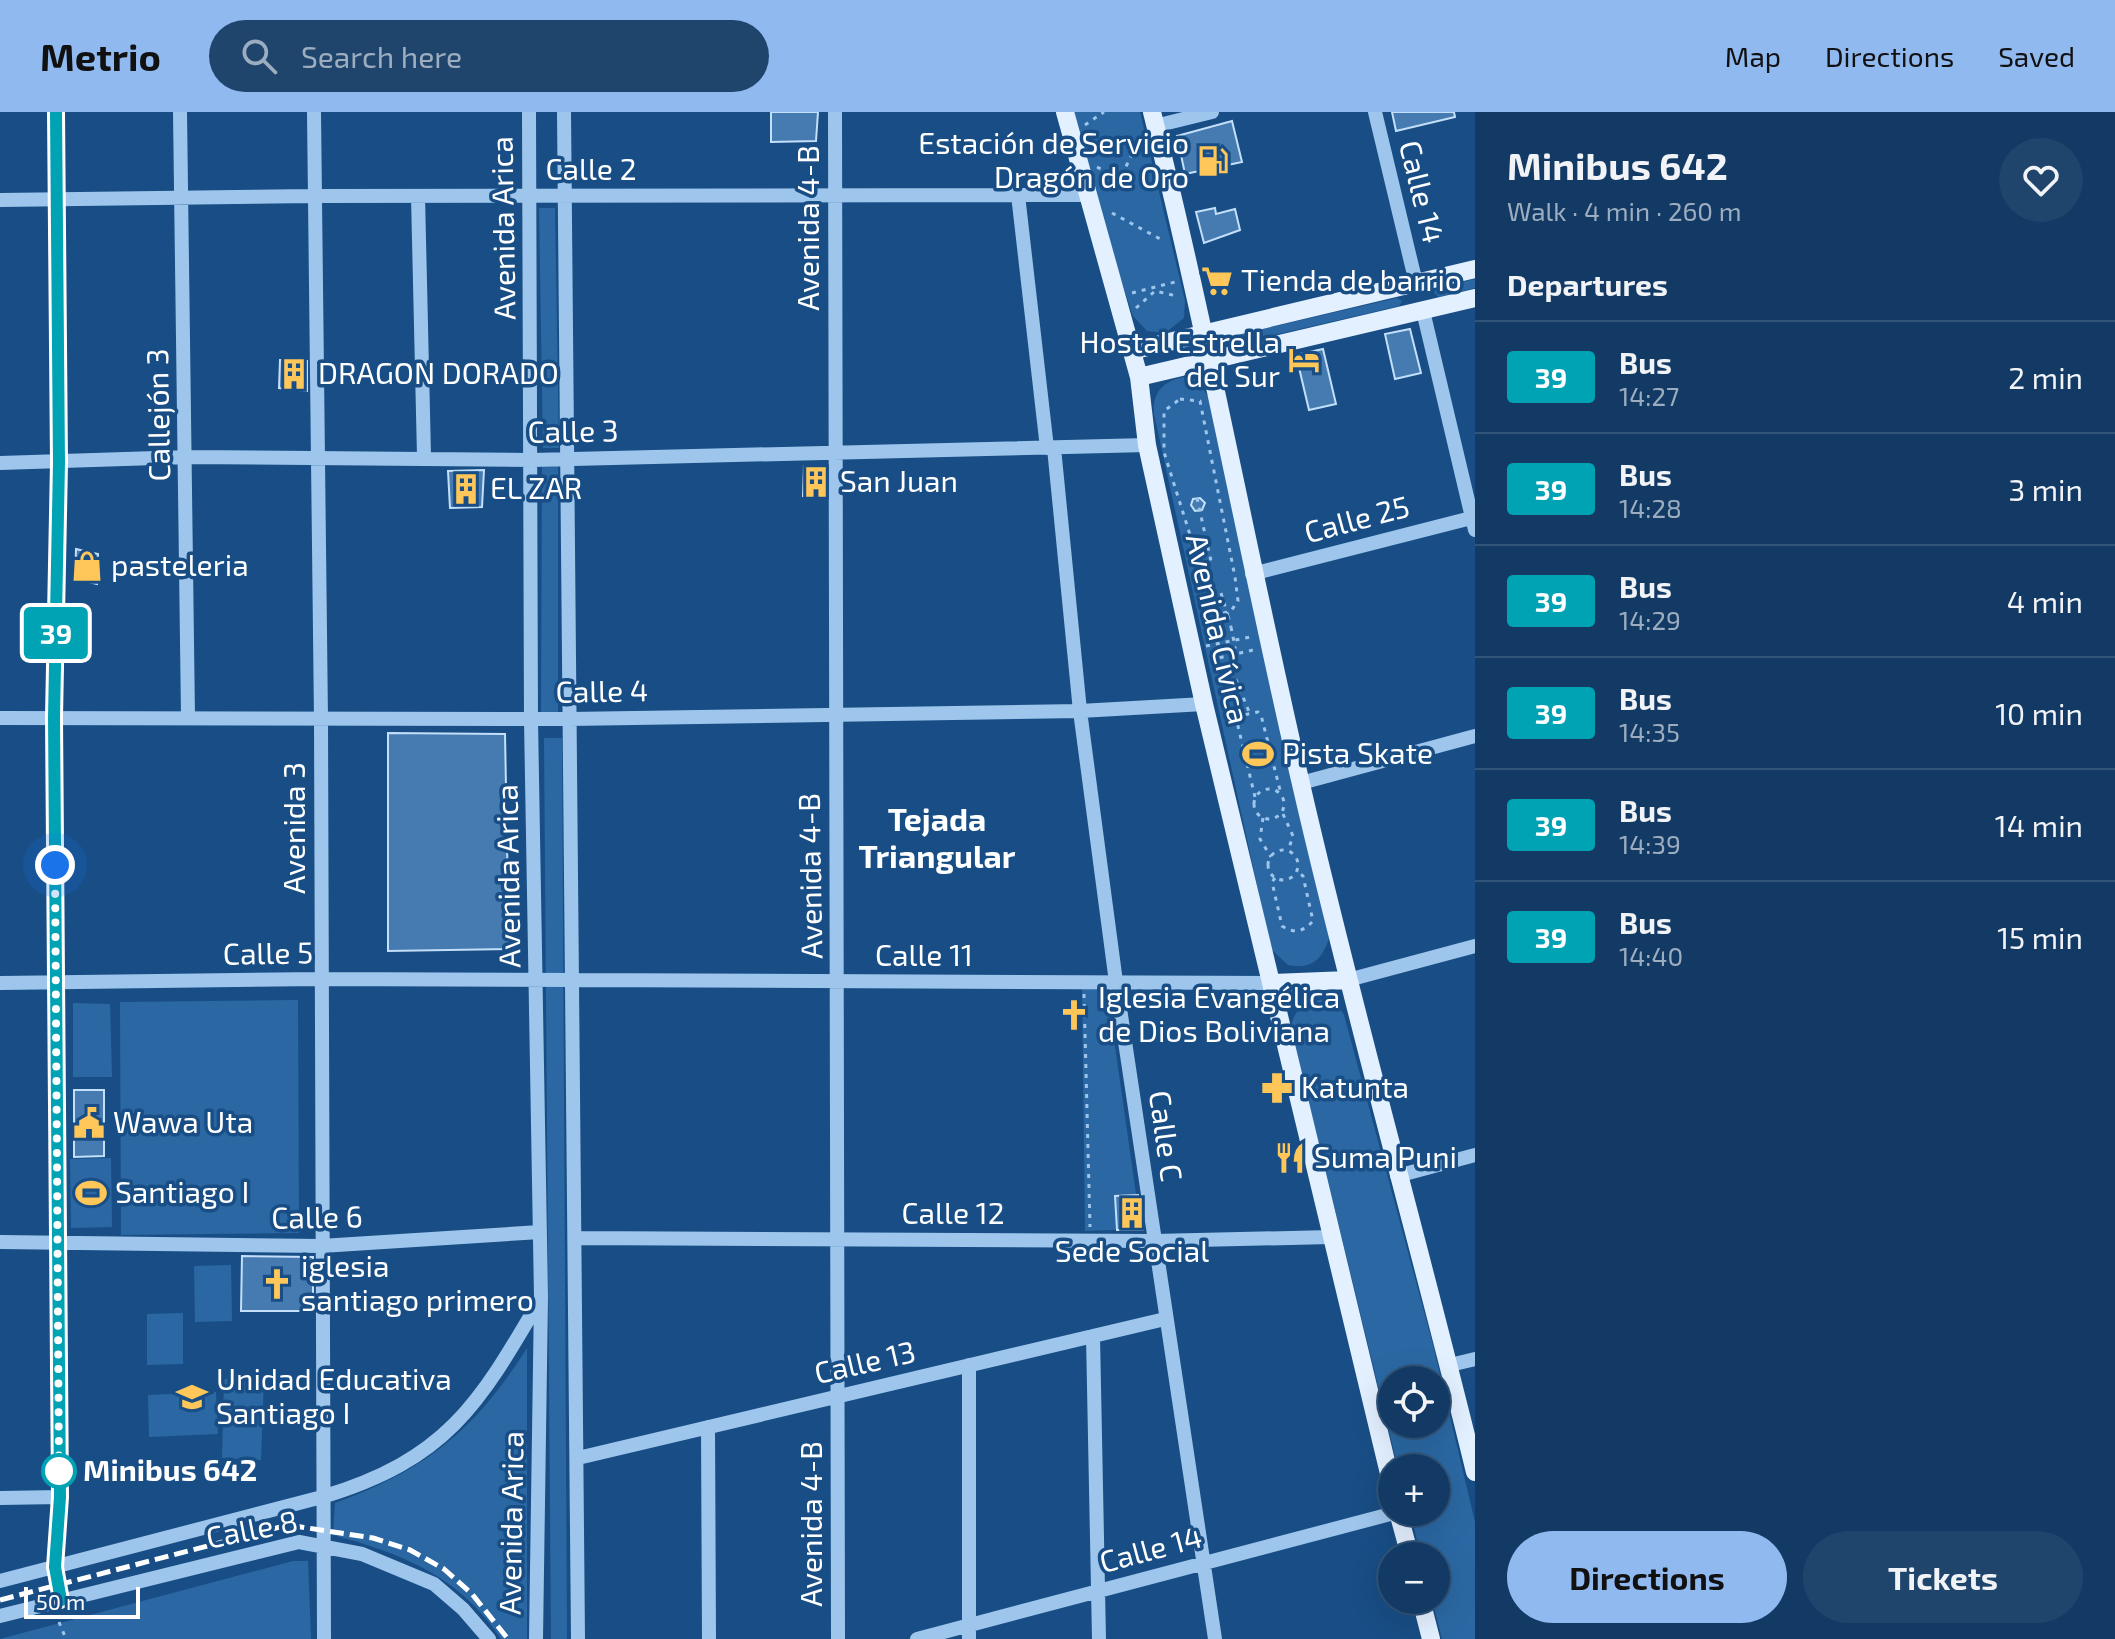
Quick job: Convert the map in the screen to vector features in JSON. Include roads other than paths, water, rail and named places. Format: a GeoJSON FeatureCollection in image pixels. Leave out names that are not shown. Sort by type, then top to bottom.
{"type":"FeatureCollection","features":[{"type":"Feature","properties":{"kind":"main road","name":"Avenida Cívica"},"geometry":{"type":"LineString","coordinates":[[1065,112],[1085,195],[1139,377],[1147,445],[1204,704],[1384,1454]]}},
{"type":"Feature","properties":{"kind":"main road","name":"Avenida Cívica"},"geometry":{"type":"LineString","coordinates":[[1154,119],[1210,360],[1252,574],[1301,783],[1397,1176],[1450,1365],[1475,1472]]}},
{"type":"Feature","properties":{"kind":"main road"},"geometry":{"type":"LineString","coordinates":[[1131,351],[1475,269]]}},
{"type":"Feature","properties":{"kind":"main road"},"geometry":{"type":"LineString","coordinates":[[1416,283],[1423,311]]}},
{"type":"Feature","properties":{"kind":"main road"},"geometry":{"type":"LineString","coordinates":[[1139,377],[1475,298]]}},
{"type":"Feature","properties":{"kind":"main road"},"geometry":{"type":"LineString","coordinates":[[1273,983],[1348,980]]}},
{"type":"Feature","properties":{"kind":"main road"},"geometry":{"type":"LineString","coordinates":[[1425,1614],[1431,1639]]}},
{"type":"Feature","properties":{"kind":"street"},"geometry":{"type":"LineString","coordinates":[[56,112],[59,463],[54,717],[60,1497],[55,1567],[61,1600]]}},
{"type":"Feature","properties":{"kind":"street","name":"Callejón 3"},"geometry":{"type":"LineString","coordinates":[[180,112],[187,457],[188,717]]}},
{"type":"Feature","properties":{"kind":"street","name":"Avenida 3"},"geometry":{"type":"LineString","coordinates":[[314,112],[321,720],[321,1545],[324,1639]]}},
{"type":"Feature","properties":{"kind":"street","name":"Avenida Arica"},"geometry":{"type":"LineString","coordinates":[[529,112],[531,720],[538,979],[541,1297],[536,1639]]}},
{"type":"Feature","properties":{"kind":"street","name":"Avenida Arica"},"geometry":{"type":"LineString","coordinates":[[564,112],[570,458],[569,719],[574,980],[578,1639]]}},
{"type":"Feature","properties":{"kind":"street","name":"Avenida 4-B"},"geometry":{"type":"LineString","coordinates":[[835,112],[838,1639]]}},
{"type":"Feature","properties":{"kind":"street"},"geometry":{"type":"LineString","coordinates":[[1154,119],[1212,112]]}},
{"type":"Feature","properties":{"kind":"street","name":"Calle 14"},"geometry":{"type":"LineString","coordinates":[[1375,112],[1416,283]]}},
{"type":"Feature","properties":{"kind":"street","name":"Calle C"},"geometry":{"type":"LineString","coordinates":[[1018,195],[1116,982],[1215,1639]]}},
{"type":"Feature","properties":{"kind":"street","name":"Calle 2"},"geometry":{"type":"LineString","coordinates":[[0,200],[313,196],[1085,195]]}},
{"type":"Feature","properties":{"kind":"street"},"geometry":{"type":"LineString","coordinates":[[418,196],[424,456]]}},
{"type":"Feature","properties":{"kind":"street"},"geometry":{"type":"LineString","coordinates":[[1423,311],[1474,522]]}},
{"type":"Feature","properties":{"kind":"street","name":"Calle 3"},"geometry":{"type":"LineString","coordinates":[[0,463],[187,457],[424,456],[532,460],[1147,445]]}},
{"type":"Feature","properties":{"kind":"street","name":"Calle 25"},"geometry":{"type":"LineString","coordinates":[[1252,574],[1474,522]]}},
{"type":"Feature","properties":{"kind":"street","name":"Calle 4"},"geometry":{"type":"LineString","coordinates":[[0,718],[531,720],[1080,711],[1204,704]]}},
{"type":"Feature","properties":{"kind":"street"},"geometry":{"type":"LineString","coordinates":[[1301,783],[1475,736]]}},
{"type":"Feature","properties":{"kind":"street"},"geometry":{"type":"LineString","coordinates":[[1348,980],[1475,946]]}},
{"type":"Feature","properties":{"kind":"street","name":"Calle 11"},"geometry":{"type":"LineString","coordinates":[[574,980],[1273,983]]}},
{"type":"Feature","properties":{"kind":"street","name":"Calle 5"},"geometry":{"type":"LineString","coordinates":[[0,983],[574,980]]}},
{"type":"Feature","properties":{"kind":"street"},"geometry":{"type":"LineString","coordinates":[[1397,1176],[1475,1155]]}},
{"type":"Feature","properties":{"kind":"street","name":"Calle 6"},"geometry":{"type":"LineString","coordinates":[[0,1242],[321,1246],[540,1232]]}},
{"type":"Feature","properties":{"kind":"street","name":"Calle 12"},"geometry":{"type":"LineString","coordinates":[[575,1238],[1154,1241],[1331,1237]]}},
{"type":"Feature","properties":{"kind":"street","name":"Calle 8"},"geometry":{"type":"LineString","coordinates":[[0,1581],[322,1497],[356,1487],[411,1462],[455,1426],[491,1383],[541,1297]]}},
{"type":"Feature","properties":{"kind":"street","name":"Calle 13"},"geometry":{"type":"LineString","coordinates":[[578,1458],[1165,1319]]}},
{"type":"Feature","properties":{"kind":"street"},"geometry":{"type":"LineString","coordinates":[[1093,1336],[1099,1639]]}},
{"type":"Feature","properties":{"kind":"street"},"geometry":{"type":"LineString","coordinates":[[1450,1365],[1475,1359]]}},
{"type":"Feature","properties":{"kind":"street"},"geometry":{"type":"LineString","coordinates":[[968,1632],[969,1365]]}},
{"type":"Feature","properties":{"kind":"street"},"geometry":{"type":"LineString","coordinates":[[708,1427],[709,1639]]}},
{"type":"Feature","properties":{"kind":"street"},"geometry":{"type":"LineString","coordinates":[[0,1498],[60,1497]]}},
{"type":"Feature","properties":{"kind":"street","name":"Calle 14"},"geometry":{"type":"LineString","coordinates":[[917,1639],[968,1632],[1098,1591],[1378,1517]]}},
{"type":"Feature","properties":{"kind":"street","name":"Calle 8"},"geometry":{"type":"LineString","coordinates":[[0,1616],[299,1542],[362,1554],[434,1584],[463,1609],[489,1639]]}},
{"type":"Feature","properties":{"kind":"railway"},"geometry":{"type":"LineString","coordinates":[[0,1600],[288,1525],[373,1538],[410,1550],[444,1569],[472,1594],[508,1639]]}},
{"type":"Feature","properties":{"kind":"place","name":"Estación de Servicio Dragón de Oro"},"geometry":{"type":"Point","coordinates":[1213,161]}},
{"type":"Feature","properties":{"kind":"place","name":"Tienda de barrio"},"geometry":{"type":"Point","coordinates":[1217,281]}},
{"type":"Feature","properties":{"kind":"place","name":"Hostal Estrella del Sur"},"geometry":{"type":"Point","coordinates":[1304,360]}},
{"type":"Feature","properties":{"kind":"place","name":"DRAGON DORADO"},"geometry":{"type":"Point","coordinates":[294,374]}},
{"type":"Feature","properties":{"kind":"place","name":"San Juan"},"geometry":{"type":"Point","coordinates":[816,482]}},
{"type":"Feature","properties":{"kind":"place","name":"EL ZAR"},"geometry":{"type":"Point","coordinates":[466,489]}},
{"type":"Feature","properties":{"kind":"place","name":"pasteleria"},"geometry":{"type":"Point","coordinates":[87,566]}},
{"type":"Feature","properties":{"kind":"place","name":"Pista Skate"},"geometry":{"type":"Point","coordinates":[1258,754]}},
{"type":"Feature","properties":{"kind":"place","name":"Iglesia Evangélica de Dios Boliviana"},"geometry":{"type":"Point","coordinates":[1074,1015]}},
{"type":"Feature","properties":{"kind":"place","name":"Katunta"},"geometry":{"type":"Point","coordinates":[1277,1088]}},
{"type":"Feature","properties":{"kind":"place","name":"Wawa Uta"},"geometry":{"type":"Point","coordinates":[89,1123]}},
{"type":"Feature","properties":{"kind":"place","name":"Suma Puni"},"geometry":{"type":"Point","coordinates":[1290,1158]}},
{"type":"Feature","properties":{"kind":"place","name":"Santiago I"},"geometry":{"type":"Point","coordinates":[91,1193]}},
{"type":"Feature","properties":{"kind":"place","name":"Sede Social"},"geometry":{"type":"Point","coordinates":[1132,1213]}},
{"type":"Feature","properties":{"kind":"place","name":"iglesia santiago primero"},"geometry":{"type":"Point","coordinates":[277,1284]}},
{"type":"Feature","properties":{"kind":"place","name":"Unidad Educativa Santiago I"},"geometry":{"type":"Point","coordinates":[192,1397]}},
{"type":"Feature","properties":{"kind":"place","name":"Minibus 642"},"geometry":{"type":"Point","coordinates":[59,1471]}},
{"type":"Feature","properties":{"kind":"district","name":"Tejada Triangular"},"geometry":{"type":"Point","coordinates":[937,838]}}]}
